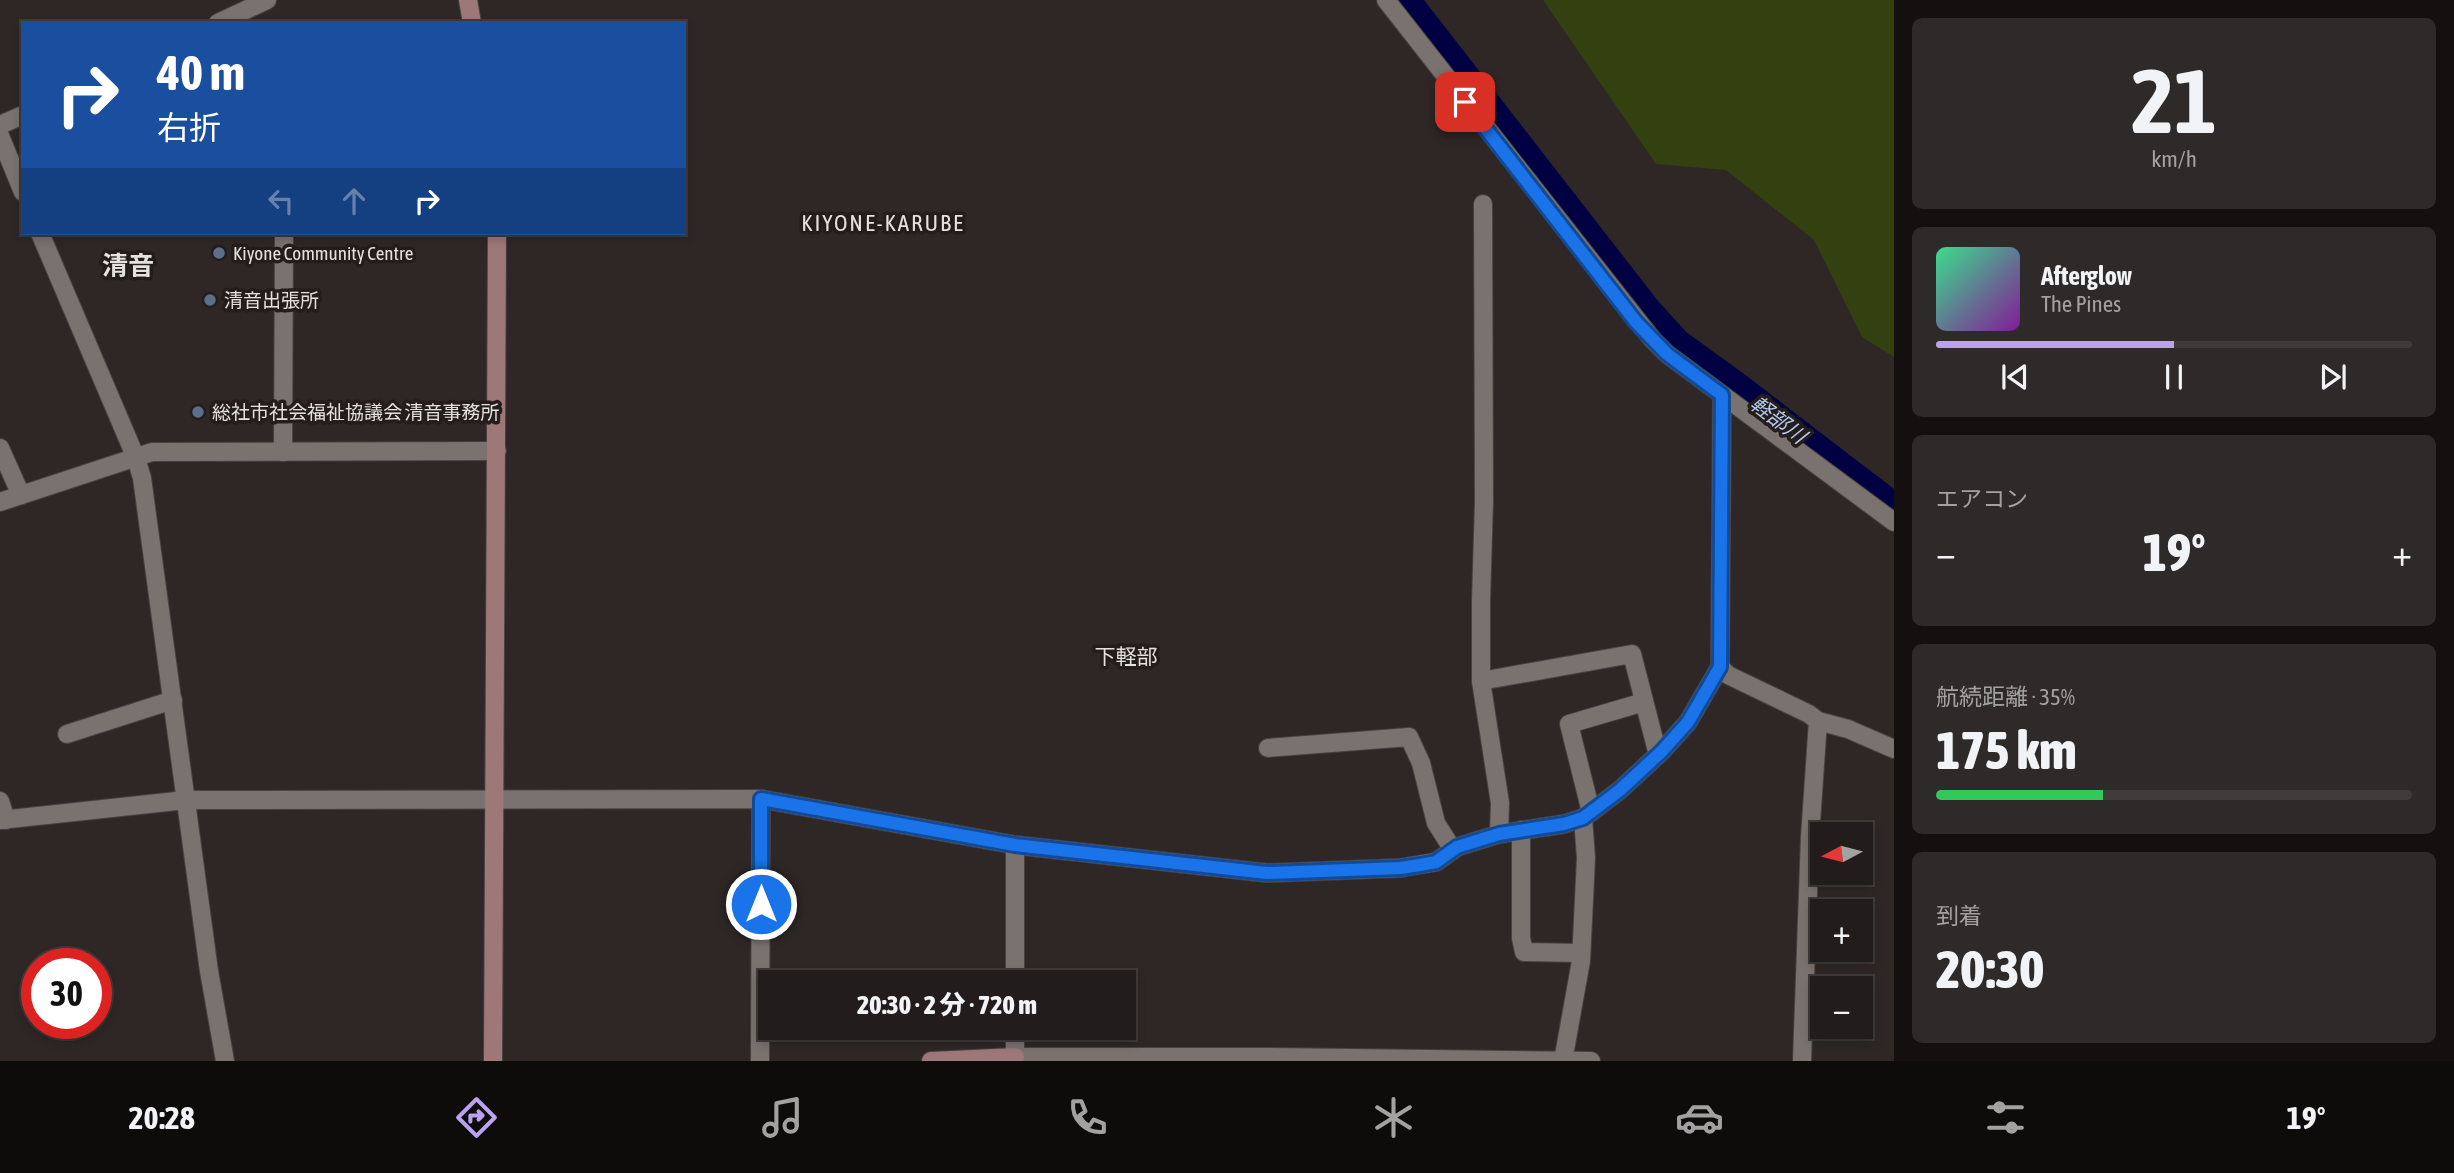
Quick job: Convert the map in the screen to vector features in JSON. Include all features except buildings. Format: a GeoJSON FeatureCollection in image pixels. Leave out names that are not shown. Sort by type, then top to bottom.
{"type":"FeatureCollection","features":[{"type":"Feature","properties":{"kind":"street"},"geometry":{"type":"LineString","coordinates":[[222,21],[267,0]]}},
{"type":"Feature","properties":{"kind":"street"},"geometry":{"type":"LineString","coordinates":[[468,0],[472,21]]}},
{"type":"Feature","properties":{"kind":"street"},"geometry":{"type":"LineString","coordinates":[[1386,0],[1636,322],[1667,354],[1894,522]]}},
{"type":"Feature","properties":{"kind":"street"},"geometry":{"type":"LineString","coordinates":[[0,125],[21,115]]}},
{"type":"Feature","properties":{"kind":"street"},"geometry":{"type":"LineString","coordinates":[[0,136],[21,187]]}},
{"type":"Feature","properties":{"kind":"street"},"geometry":{"type":"LineString","coordinates":[[1483,204],[1484,501],[1481,681],[1500,803],[1499,834]]}},
{"type":"Feature","properties":{"kind":"street"},"geometry":{"type":"LineString","coordinates":[[41,235],[136,458],[142,478],[209,971],[225,1061]]}},
{"type":"Feature","properties":{"kind":"street"},"geometry":{"type":"LineString","coordinates":[[283,453],[284,235]]}},
{"type":"Feature","properties":{"kind":"street"},"geometry":{"type":"LineString","coordinates":[[493,1061],[497,235]]}},
{"type":"Feature","properties":{"kind":"street"},"geometry":{"type":"LineString","coordinates":[[0,802],[3,820],[186,800],[761,799],[1015,845],[1267,873],[1400,868],[1436,862],[1453,850],[1499,834],[1564,824],[1587,815],[1658,755],[1688,722],[1720,667],[1722,395]]}},
{"type":"Feature","properties":{"kind":"street"},"geometry":{"type":"LineString","coordinates":[[0,448],[21,495]]}},
{"type":"Feature","properties":{"kind":"street"},"geometry":{"type":"LineString","coordinates":[[0,502],[152,452],[497,451]]}},
{"type":"Feature","properties":{"kind":"street"},"geometry":{"type":"LineString","coordinates":[[1481,681],[1632,654],[1658,755]]}},
{"type":"Feature","properties":{"kind":"street"},"geometry":{"type":"LineString","coordinates":[[1720,667],[1728,675],[1809,714],[1818,722],[1848,729],[1894,749]]}},
{"type":"Feature","properties":{"kind":"street"},"geometry":{"type":"LineString","coordinates":[[67,734],[173,700]]}},
{"type":"Feature","properties":{"kind":"street"},"geometry":{"type":"LineString","coordinates":[[1563,1060],[1581,953],[1587,815],[1569,724],[1644,702]]}},
{"type":"Feature","properties":{"kind":"street"},"geometry":{"type":"LineString","coordinates":[[1802,1061],[1810,837],[1818,722]]}},
{"type":"Feature","properties":{"kind":"street"},"geometry":{"type":"LineString","coordinates":[[1268,748],[1409,737],[1421,763],[1436,823],[1453,850]]}},
{"type":"Feature","properties":{"kind":"street"},"geometry":{"type":"LineString","coordinates":[[760,1061],[761,799]]}},
{"type":"Feature","properties":{"kind":"street"},"geometry":{"type":"LineString","coordinates":[[1521,831],[1521,938],[1524,952],[1581,953]]}},
{"type":"Feature","properties":{"kind":"street"},"geometry":{"type":"LineString","coordinates":[[1015,845],[1015,970]]}},
{"type":"Feature","properties":{"kind":"street"},"geometry":{"type":"LineString","coordinates":[[1015,1040],[1015,1059]]}},
{"type":"Feature","properties":{"kind":"street"},"geometry":{"type":"LineString","coordinates":[[931,1061],[1591,1061]]}},
{"type":"Feature","properties":{"kind":"green space"},"geometry":{"type":"Polygon","coordinates":[[[1543,0],[1894,0],[1894,357],[1862,337],[1814,240],[1726,170],[1656,164],[1543,0]]]}},
{"type":"Feature","properties":{"kind":"waterway","name":"軽部川"},"geometry":{"type":"LineString","coordinates":[[1405,0],[1646,310],[1677,344],[1894,508]]}},
{"type":"Feature","properties":{"kind":"place","name":"Kiyone Community Centre"},"geometry":{"type":"Point","coordinates":[219,253]}},
{"type":"Feature","properties":{"kind":"place","name":"清音出張所"},"geometry":{"type":"Point","coordinates":[210,300]}},
{"type":"Feature","properties":{"kind":"place","name":"総社市社会福祉協議会 清音事務所"},"geometry":{"type":"Point","coordinates":[198,412]}},
{"type":"Feature","properties":{"kind":"district","name":"KIYONE-KARUBE"},"geometry":{"type":"Point","coordinates":[883,223]}},
{"type":"Feature","properties":{"kind":"district","name":"清音"},"geometry":{"type":"Point","coordinates":[128,266]}},
{"type":"Feature","properties":{"kind":"district","name":"下軽部"},"geometry":{"type":"Point","coordinates":[1126,657]}},
{"type":"Feature","properties":{"kind":"route"},"geometry":{"type":"LineString","coordinates":[[761,904],[761,799],[1015,845],[1267,873],[1400,868],[1436,862],[1457,847],[1499,834],[1564,824],[1583,818],[1620,790],[1662,751],[1688,722],[1720,667],[1722,395],[1667,354],[1636,322],[1465,102]]}}]}
